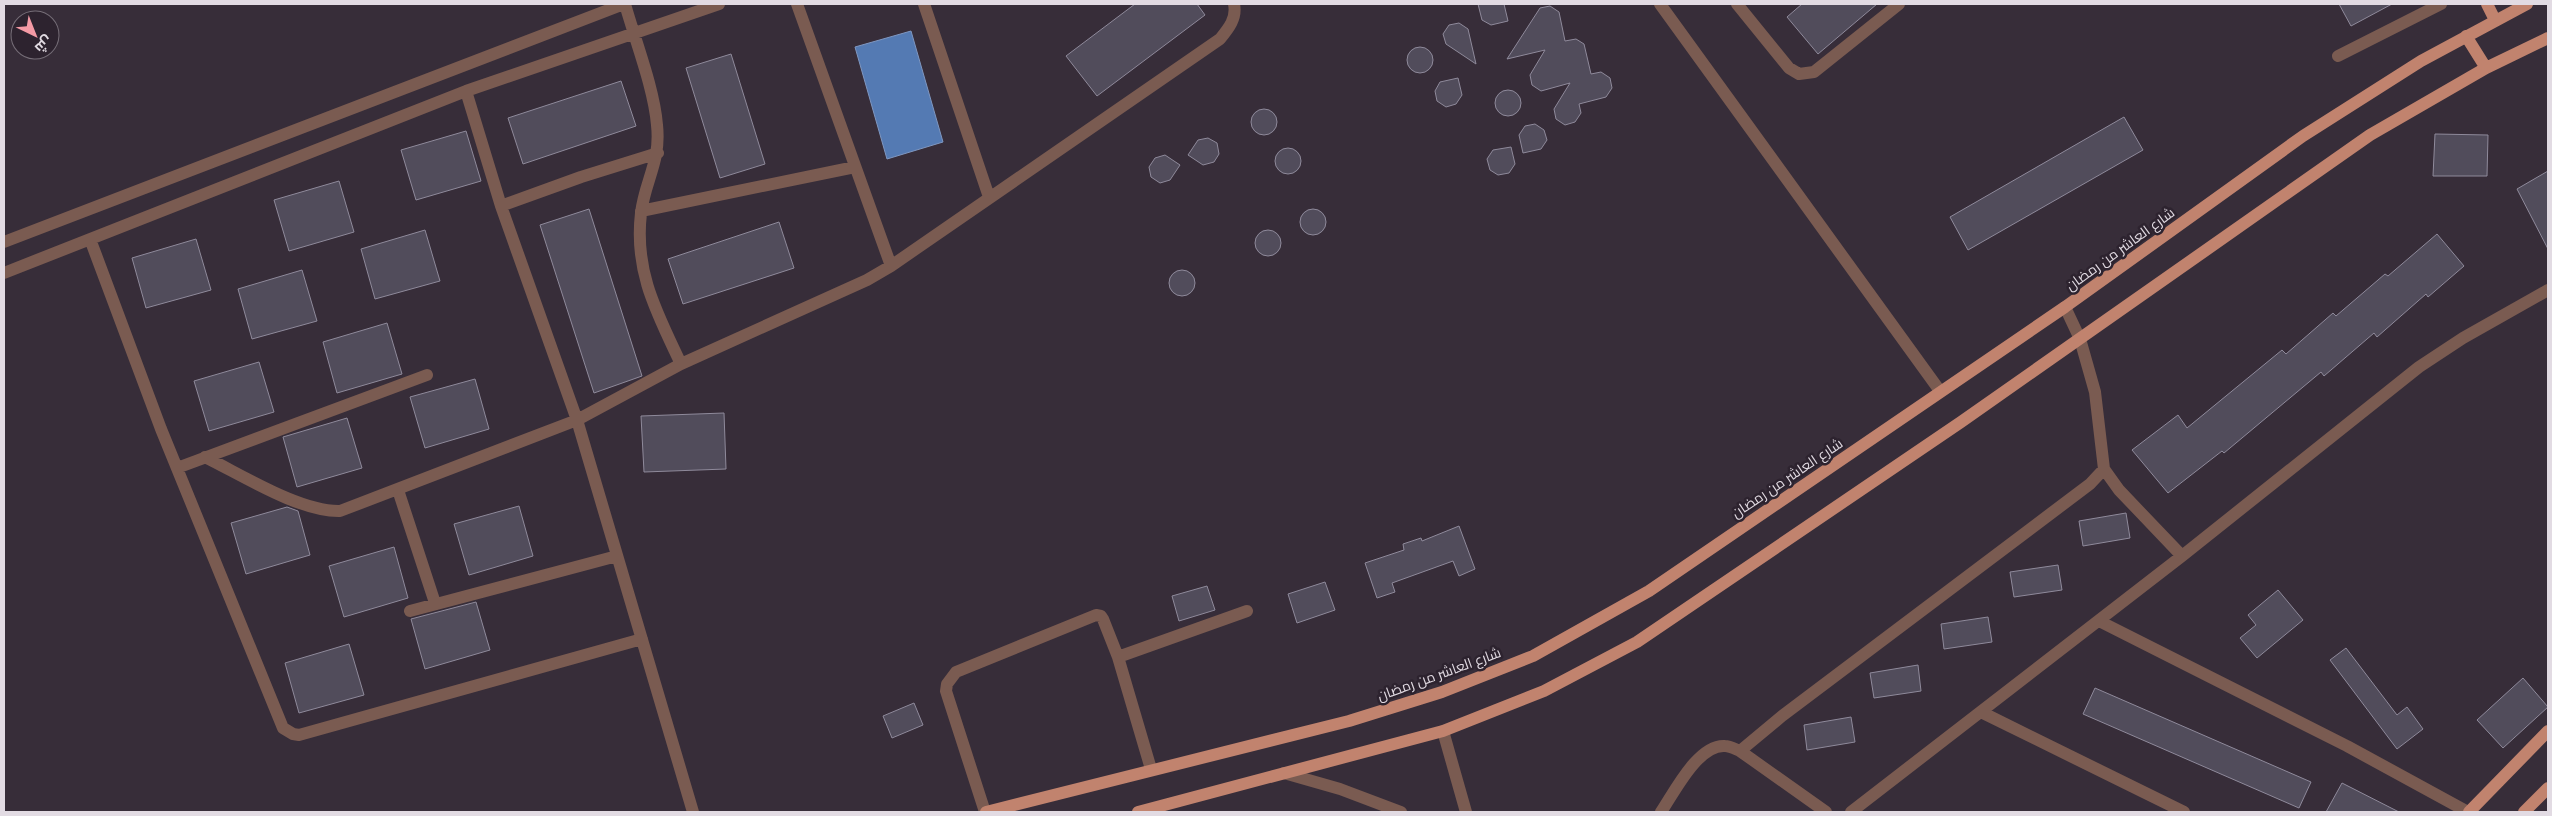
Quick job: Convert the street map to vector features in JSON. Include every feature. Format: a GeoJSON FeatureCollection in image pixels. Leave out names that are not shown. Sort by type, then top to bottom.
{"type":"FeatureCollection","features":[{"type":"Feature","properties":{"kind":"main road"},"geometry":{"type":"LineString","coordinates":[[2487,4],[2495,20]]}},
{"type":"Feature","properties":{"kind":"main road","name":"شارع العاشر من رمضان"},"geometry":{"type":"LineString","coordinates":[[986,812],[1151,769],[1349,721],[1442,692],[1533,656],[1649,590],[2065,307],[2303,136],[2421,61],[2527,4]]}},
{"type":"Feature","properties":{"kind":"main road"},"geometry":{"type":"LineString","coordinates":[[2466,36],[2486,68]]}},
{"type":"Feature","properties":{"kind":"main road"},"geometry":{"type":"LineString","coordinates":[[1138,812],[1443,731],[1544,691],[1637,642],[2080,339],[2370,135],[2486,68],[2548,38]]}},
{"type":"Feature","properties":{"kind":"main road"},"geometry":{"type":"LineString","coordinates":[[2469,812],[2548,731]]}},
{"type":"Feature","properties":{"kind":"main road"},"geometry":{"type":"LineString","coordinates":[[2527,811],[2548,788]]}},
{"type":"Feature","properties":{"kind":"street"},"geometry":{"type":"LineString","coordinates":[[4,242],[624,4],[657,124],[658,153],[641,212],[640,249],[645,280],[651,301],[681,364]]}},
{"type":"Feature","properties":{"kind":"street"},"geometry":{"type":"LineString","coordinates":[[4,273],[466,91],[632,32],[719,4]]}},
{"type":"Feature","properties":{"kind":"street"},"geometry":{"type":"LineString","coordinates":[[797,4],[891,266]]}},
{"type":"Feature","properties":{"kind":"street"},"geometry":{"type":"LineString","coordinates":[[924,4],[989,197]]}},
{"type":"Feature","properties":{"kind":"street"},"geometry":{"type":"LineString","coordinates":[[205,457],[304,506],[328,512],[340,512],[577,420],[681,364],[867,280],[891,266],[1220,39],[1233,21],[1236,12],[1234,4]]}},
{"type":"Feature","properties":{"kind":"street"},"geometry":{"type":"LineString","coordinates":[[1660,4],[1940,391]]}},
{"type":"Feature","properties":{"kind":"street"},"geometry":{"type":"LineString","coordinates":[[1737,4],[1789,68],[1799,74],[1814,72],[1899,4]]}},
{"type":"Feature","properties":{"kind":"street"},"geometry":{"type":"LineString","coordinates":[[2338,56],[2441,4]]}},
{"type":"Feature","properties":{"kind":"street"},"geometry":{"type":"LineString","coordinates":[[466,91],[501,206],[577,420],[693,812]]}},
{"type":"Feature","properties":{"kind":"street"},"geometry":{"type":"LineString","coordinates":[[501,206],[581,176],[658,153]]}},
{"type":"Feature","properties":{"kind":"street"},"geometry":{"type":"LineString","coordinates":[[641,212],[855,167]]}},
{"type":"Feature","properties":{"kind":"street"},"geometry":{"type":"LineString","coordinates":[[90,239],[177,468],[279,722],[293,734],[299,735],[642,639]]}},
{"type":"Feature","properties":{"kind":"street"},"geometry":{"type":"LineString","coordinates":[[1851,812],[2182,556],[2419,367],[2463,338],[2548,290]]}},
{"type":"Feature","properties":{"kind":"street"},"geometry":{"type":"LineString","coordinates":[[2065,307],[2080,339],[2095,392],[2104,469],[2119,490],[2182,556]]}},
{"type":"Feature","properties":{"kind":"street"},"geometry":{"type":"LineString","coordinates":[[177,468],[428,375]]}},
{"type":"Feature","properties":{"kind":"street"},"geometry":{"type":"LineString","coordinates":[[1740,751],[1782,716],[2090,484],[2104,469]]}},
{"type":"Feature","properties":{"kind":"street"},"geometry":{"type":"LineString","coordinates":[[398,490],[435,604]]}},
{"type":"Feature","properties":{"kind":"street"},"geometry":{"type":"LineString","coordinates":[[410,611],[617,556]]}},
{"type":"Feature","properties":{"kind":"street"},"geometry":{"type":"LineString","coordinates":[[1118,657],[1247,611]]}},
{"type":"Feature","properties":{"kind":"street"},"geometry":{"type":"LineString","coordinates":[[986,812],[946,691],[951,676],[1096,615],[1101,616],[1103,619],[1118,657],[1151,769]]}},
{"type":"Feature","properties":{"kind":"street"},"geometry":{"type":"LineString","coordinates":[[2098,621],[2347,746],[2469,812]]}},
{"type":"Feature","properties":{"kind":"street"},"geometry":{"type":"LineString","coordinates":[[1981,712],[2184,812]]}},
{"type":"Feature","properties":{"kind":"street"},"geometry":{"type":"LineString","coordinates":[[1443,731],[1466,812]]}},
{"type":"Feature","properties":{"kind":"street"},"geometry":{"type":"LineString","coordinates":[[1661,812],[1690,766],[1719,746],[1727,746],[1740,751],[1826,812]]}},
{"type":"Feature","properties":{"kind":"street"},"geometry":{"type":"LineString","coordinates":[[1284,773],[1340,790],[1401,812]]}},
{"type":"Feature","properties":{"kind":"water"},"geometry":{"type":"Polygon","coordinates":[[[911,31],[943,142],[887,159],[855,47],[911,31]]]}},
{"type":"Feature","properties":{"kind":"building"},"geometry":{"type":"Polygon","coordinates":[[[1135,4],[1197,4],[1205,15],[1097,96],[1066,56],[1135,4]]]}},
{"type":"Feature","properties":{"kind":"building"},"geometry":{"type":"Polygon","coordinates":[[[1478,4],[1504,4],[1508,21],[1491,25],[1482,20],[1478,4]]]}},
{"type":"Feature","properties":{"kind":"building"},"geometry":{"type":"Polygon","coordinates":[[[1802,4],[1877,4],[1818,54],[1787,17],[1802,4]]]}},
{"type":"Feature","properties":{"kind":"building"},"geometry":{"type":"Polygon","coordinates":[[[2339,4],[2392,4],[2351,26],[2339,4]]]}},
{"type":"Feature","properties":{"kind":"building"},"geometry":{"type":"Polygon","coordinates":[[[1550,6],[1559,12],[1565,41],[1576,39],[1584,44],[1591,74],[1601,72],[1610,78],[1612,88],[1606,97],[1579,104],[1581,113],[1575,122],[1565,125],[1556,119],[1554,109],[1570,83],[1541,91],[1532,85],[1530,75],[1545,50],[1507,59],[1540,8],[1550,6]]]}},
{"type":"Feature","properties":{"kind":"building"},"geometry":{"type":"Polygon","coordinates":[[[1459,23],[1468,29],[1476,64],[1446,44],[1443,34],[1449,25],[1459,23]]]}},
{"type":"Feature","properties":{"kind":"building"},"geometry":{"type":"Polygon","coordinates":[[[1420,47],[1429,51],[1433,60],[1429,69],[1420,73],[1411,69],[1407,60],[1411,51],[1420,47]]]}},
{"type":"Feature","properties":{"kind":"building"},"geometry":{"type":"Polygon","coordinates":[[[731,54],[765,164],[720,178],[686,68],[731,54]]]}},
{"type":"Feature","properties":{"kind":"building"},"geometry":{"type":"Polygon","coordinates":[[[1458,78],[1462,95],[1456,104],[1446,107],[1437,101],[1435,91],[1440,82],[1458,78]]]}},
{"type":"Feature","properties":{"kind":"building"},"geometry":{"type":"Polygon","coordinates":[[[621,81],[636,126],[523,164],[508,118],[621,81]]]}},
{"type":"Feature","properties":{"kind":"building"},"geometry":{"type":"Polygon","coordinates":[[[1508,90],[1517,94],[1521,103],[1517,112],[1508,116],[1499,112],[1495,103],[1499,94],[1508,90]]]}},
{"type":"Feature","properties":{"kind":"building"},"geometry":{"type":"Polygon","coordinates":[[[1264,109],[1273,113],[1277,122],[1273,131],[1264,135],[1255,131],[1251,122],[1255,113],[1264,109]]]}},
{"type":"Feature","properties":{"kind":"building"},"geometry":{"type":"Polygon","coordinates":[[[2124,117],[2143,150],[1968,250],[1950,217],[2124,117]]]}},
{"type":"Feature","properties":{"kind":"building"},"geometry":{"type":"Polygon","coordinates":[[[1535,124],[1544,130],[1547,140],[1541,149],[1523,153],[1519,135],[1525,126],[1535,124]]]}},
{"type":"Feature","properties":{"kind":"building"},"geometry":{"type":"Polygon","coordinates":[[[466,131],[481,181],[416,200],[401,150],[466,131]]]}},
{"type":"Feature","properties":{"kind":"building"},"geometry":{"type":"Polygon","coordinates":[[[2435,134],[2488,135],[2487,176],[2433,176],[2435,134]]]}},
{"type":"Feature","properties":{"kind":"building"},"geometry":{"type":"Polygon","coordinates":[[[1208,138],[1217,143],[1219,154],[1214,162],[1203,165],[1188,155],[1198,140],[1208,138]]]}},
{"type":"Feature","properties":{"kind":"building"},"geometry":{"type":"Polygon","coordinates":[[[1511,147],[1515,164],[1509,173],[1498,175],[1490,170],[1487,159],[1493,150],[1511,147]]]}},
{"type":"Feature","properties":{"kind":"building"},"geometry":{"type":"Polygon","coordinates":[[[1288,148],[1297,152],[1301,161],[1297,170],[1288,174],[1279,170],[1275,161],[1279,152],[1288,148]]]}},
{"type":"Feature","properties":{"kind":"building"},"geometry":{"type":"Polygon","coordinates":[[[1165,155],[1180,165],[1170,180],[1160,183],[1151,177],[1149,167],[1155,158],[1165,155]]]}},
{"type":"Feature","properties":{"kind":"building"},"geometry":{"type":"Polygon","coordinates":[[[2548,171],[2548,249],[2517,189],[2548,171]]]}},
{"type":"Feature","properties":{"kind":"building"},"geometry":{"type":"Polygon","coordinates":[[[339,181],[354,232],[289,251],[274,200],[339,181]]]}},
{"type":"Feature","properties":{"kind":"building"},"geometry":{"type":"Polygon","coordinates":[[[589,209],[642,376],[594,393],[540,225],[589,209]]]}},
{"type":"Feature","properties":{"kind":"building"},"geometry":{"type":"Polygon","coordinates":[[[1313,209],[1322,213],[1326,222],[1322,231],[1313,235],[1304,231],[1300,222],[1304,213],[1313,209]]]}},
{"type":"Feature","properties":{"kind":"building"},"geometry":{"type":"Polygon","coordinates":[[[779,222],[794,268],[683,304],[668,259],[779,222]]]}},
{"type":"Feature","properties":{"kind":"building"},"geometry":{"type":"Polygon","coordinates":[[[425,230],[440,281],[375,299],[361,249],[425,230]]]}},
{"type":"Feature","properties":{"kind":"building"},"geometry":{"type":"Polygon","coordinates":[[[1268,230],[1277,234],[1281,243],[1277,252],[1268,256],[1259,252],[1255,243],[1259,234],[1268,230]]]}},
{"type":"Feature","properties":{"kind":"building"},"geometry":{"type":"Polygon","coordinates":[[[2437,234],[2464,266],[2428,297],[2426,294],[2377,337],[2374,333],[2324,376],[2321,372],[2224,453],[2222,451],[2168,493],[2132,450],[2178,415],[2187,428],[2282,350],[2286,354],[2333,313],[2336,316],[2385,274],[2388,276],[2437,234]]]}},
{"type":"Feature","properties":{"kind":"building"},"geometry":{"type":"Polygon","coordinates":[[[196,239],[211,290],[146,308],[132,258],[196,239]]]}},
{"type":"Feature","properties":{"kind":"building"},"geometry":{"type":"Polygon","coordinates":[[[302,270],[317,321],[252,339],[238,289],[302,270]]]}},
{"type":"Feature","properties":{"kind":"building"},"geometry":{"type":"Polygon","coordinates":[[[1182,270],[1191,274],[1195,283],[1191,292],[1182,296],[1173,292],[1169,283],[1173,274],[1182,270]]]}},
{"type":"Feature","properties":{"kind":"building"},"geometry":{"type":"Polygon","coordinates":[[[387,323],[402,374],[337,393],[323,342],[387,323]]]}},
{"type":"Feature","properties":{"kind":"building"},"geometry":{"type":"Polygon","coordinates":[[[259,362],[274,412],[209,431],[194,381],[259,362]]]}},
{"type":"Feature","properties":{"kind":"building"},"geometry":{"type":"Polygon","coordinates":[[[475,379],[489,429],[425,448],[410,397],[475,379]]]}},
{"type":"Feature","properties":{"kind":"building"},"geometry":{"type":"Polygon","coordinates":[[[724,413],[726,469],[644,472],[641,416],[724,413]]]}},
{"type":"Feature","properties":{"kind":"building"},"geometry":{"type":"Polygon","coordinates":[[[347,418],[362,468],[297,487],[283,437],[347,418]]]}},
{"type":"Feature","properties":{"kind":"building"},"geometry":{"type":"Polygon","coordinates":[[[519,506],[533,556],[469,575],[454,524],[519,506]]]}},
{"type":"Feature","properties":{"kind":"building"},"geometry":{"type":"Polygon","coordinates":[[[287,507],[298,511],[310,555],[246,574],[231,523],[287,507]]]}},
{"type":"Feature","properties":{"kind":"building"},"geometry":{"type":"Polygon","coordinates":[[[2126,513],[2130,538],[2083,546],[2079,521],[2126,513]]]}},
{"type":"Feature","properties":{"kind":"building"},"geometry":{"type":"Polygon","coordinates":[[[1459,526],[1475,569],[1459,576],[1453,561],[1392,583],[1395,592],[1377,598],[1365,563],[1404,550],[1403,544],[1421,538],[1422,541],[1459,526]]]}},
{"type":"Feature","properties":{"kind":"building"},"geometry":{"type":"Polygon","coordinates":[[[394,547],[408,598],[344,617],[329,566],[394,547]]]}},
{"type":"Feature","properties":{"kind":"building"},"geometry":{"type":"Polygon","coordinates":[[[2058,565],[2062,590],[2014,597],[2010,572],[2058,565]]]}},
{"type":"Feature","properties":{"kind":"building"},"geometry":{"type":"Polygon","coordinates":[[[1325,582],[1335,610],[1297,623],[1288,594],[1325,582]]]}},
{"type":"Feature","properties":{"kind":"building"},"geometry":{"type":"Polygon","coordinates":[[[1207,586],[1215,610],[1179,621],[1172,596],[1207,586]]]}},
{"type":"Feature","properties":{"kind":"building"},"geometry":{"type":"Polygon","coordinates":[[[2278,590],[2303,620],[2257,658],[2240,638],[2256,625],[2248,615],[2278,590]]]}},
{"type":"Feature","properties":{"kind":"building"},"geometry":{"type":"Polygon","coordinates":[[[476,602],[490,650],[425,669],[411,619],[476,602]]]}},
{"type":"Feature","properties":{"kind":"building"},"geometry":{"type":"Polygon","coordinates":[[[1988,617],[1992,642],[1944,649],[1941,624],[1988,617]]]}},
{"type":"Feature","properties":{"kind":"building"},"geometry":{"type":"Polygon","coordinates":[[[349,644],[364,695],[299,713],[285,663],[349,644]]]}},
{"type":"Feature","properties":{"kind":"building"},"geometry":{"type":"Polygon","coordinates":[[[2346,648],[2397,715],[2407,707],[2423,729],[2397,749],[2330,660],[2346,648]]]}},
{"type":"Feature","properties":{"kind":"building"},"geometry":{"type":"Polygon","coordinates":[[[1918,665],[1921,691],[1874,698],[1870,673],[1918,665]]]}},
{"type":"Feature","properties":{"kind":"building"},"geometry":{"type":"Polygon","coordinates":[[[2523,678],[2548,707],[2503,748],[2477,720],[2523,678]]]}},
{"type":"Feature","properties":{"kind":"building"},"geometry":{"type":"Polygon","coordinates":[[[2095,688],[2311,782],[2299,808],[2083,714],[2095,688]]]}},
{"type":"Feature","properties":{"kind":"building"},"geometry":{"type":"Polygon","coordinates":[[[914,703],[923,725],[892,738],[883,716],[914,703]]]}},
{"type":"Feature","properties":{"kind":"building"},"geometry":{"type":"Polygon","coordinates":[[[1851,717],[1855,742],[1807,750],[1804,725],[1851,717]]]}},
{"type":"Feature","properties":{"kind":"building"},"geometry":{"type":"Polygon","coordinates":[[[2342,783],[2399,812],[2326,812],[2342,783]]]}}]}
